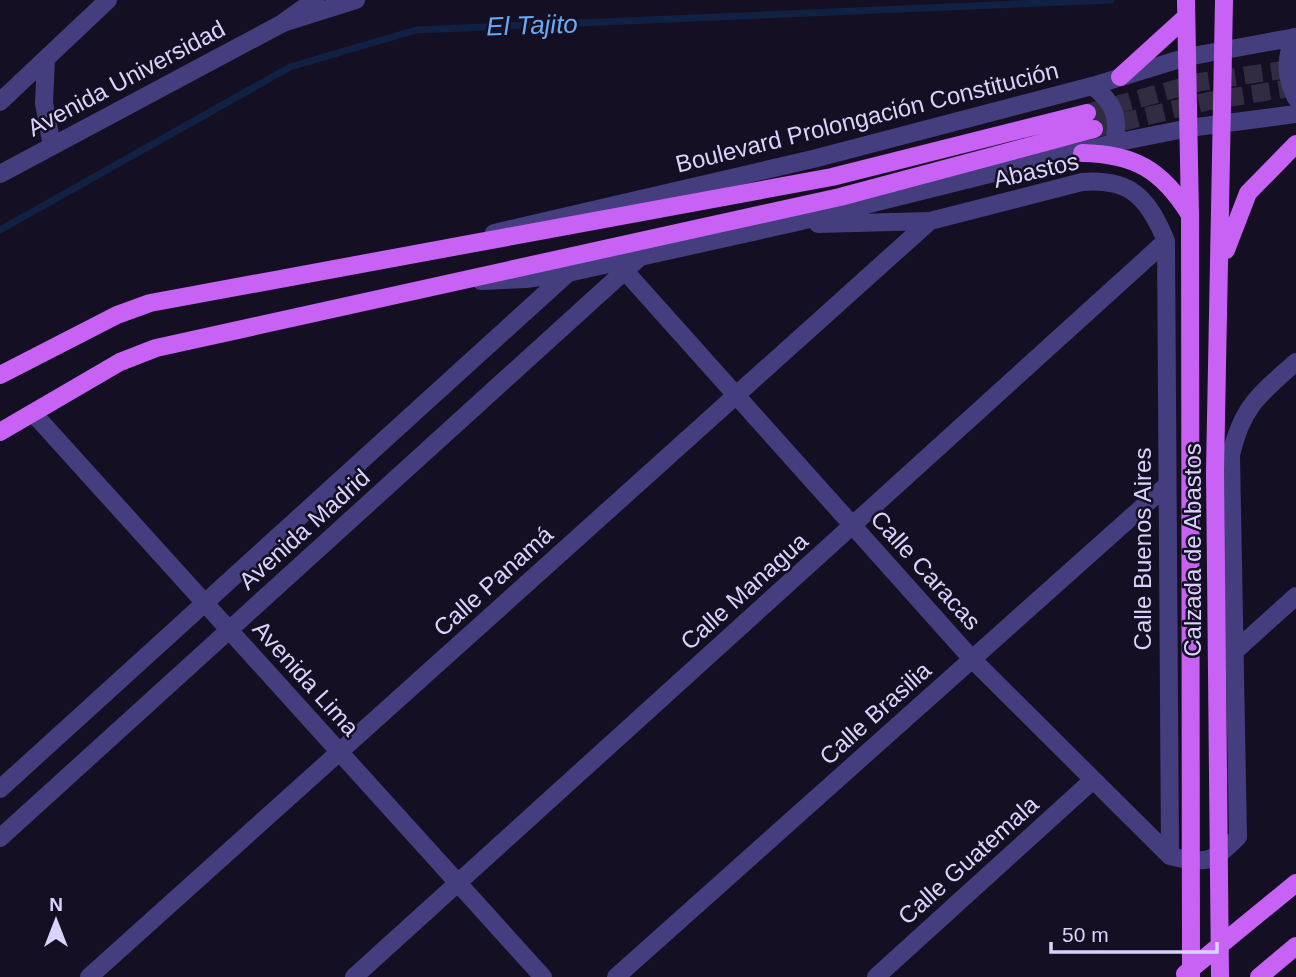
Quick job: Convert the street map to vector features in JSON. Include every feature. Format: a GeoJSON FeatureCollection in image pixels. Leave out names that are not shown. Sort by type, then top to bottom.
{"type":"FeatureCollection","features":[{"type":"Feature","properties":{"kind":"main road","name":"Calzada de Abastos"},"geometry":{"type":"LineString","coordinates":[[1220,977],[1215,471],[1224,4]]}},
{"type":"Feature","properties":{"kind":"main road","name":"Calzada de Abastos"},"geometry":{"type":"LineString","coordinates":[[1186,9],[1191,215],[1188,974]]}},
{"type":"Feature","properties":{"kind":"main road"},"geometry":{"type":"LineString","coordinates":[[1120,77],[1186,9]]}},
{"type":"Feature","properties":{"kind":"main road","name":"Boulevard Prolongación Constitución"},"geometry":{"type":"LineString","coordinates":[[0,375],[117,315],[150,303],[832,177],[1090,121],[840,197],[156,348],[120,362],[0,432]]}},
{"type":"Feature","properties":{"kind":"main road"},"geometry":{"type":"LineString","coordinates":[[1221,263],[1248,192],[1296,144]]}},
{"type":"Feature","properties":{"kind":"main road"},"geometry":{"type":"LineString","coordinates":[[1082,153],[1109,154],[1146,167],[1177,192],[1191,215]]}},
{"type":"Feature","properties":{"kind":"main road"},"geometry":{"type":"LineString","coordinates":[[1188,974],[1296,883]]}},
{"type":"Feature","properties":{"kind":"main road"},"geometry":{"type":"LineString","coordinates":[[1259,977],[1296,946]]}},
{"type":"Feature","properties":{"kind":"street"},"geometry":{"type":"LineString","coordinates":[[0,103],[108,0]]}},
{"type":"Feature","properties":{"kind":"street"},"geometry":{"type":"LineString","coordinates":[[283,23],[314,0]]}},
{"type":"Feature","properties":{"kind":"street","name":"Avenida Universidad"},"geometry":{"type":"LineString","coordinates":[[0,174],[283,23],[356,0]]}},
{"type":"Feature","properties":{"kind":"street"},"geometry":{"type":"LineString","coordinates":[[1295,37],[1286,57],[1287,78],[1296,98]]}},
{"type":"Feature","properties":{"kind":"street","name":"Boulevard Prolongación Constitución"},"geometry":{"type":"LineString","coordinates":[[451,247],[521,225],[813,159],[1092,86],[1187,57],[1295,37]]}},
{"type":"Feature","properties":{"kind":"street"},"geometry":{"type":"LineString","coordinates":[[46,59],[44,103],[52,146]]}},
{"type":"Feature","properties":{"kind":"street"},"geometry":{"type":"LineString","coordinates":[[1092,86],[1106,96],[1115,110],[1118,127],[1114,143]]}},
{"type":"Feature","properties":{"kind":"street","name":"Boulevard Prolongación Constitución"},"geometry":{"type":"LineString","coordinates":[[449,282],[526,279],[568,273],[793,223],[1114,143],[1189,128],[1296,114]]}},
{"type":"Feature","properties":{"kind":"street","name":"Abastos"},"geometry":{"type":"LineString","coordinates":[[930,221],[1082,182],[1107,180],[1136,192],[1154,213],[1166,241]]}},
{"type":"Feature","properties":{"kind":"street"},"geometry":{"type":"LineString","coordinates":[[793,223],[930,221]]}},
{"type":"Feature","properties":{"kind":"street","name":"Calle Panamá"},"geometry":{"type":"LineString","coordinates":[[89,977],[930,221]]}},
{"type":"Feature","properties":{"kind":"street","name":"Calle Buenos Aires"},"geometry":{"type":"LineString","coordinates":[[1166,241],[1170,856]]}},
{"type":"Feature","properties":{"kind":"street","name":"Calle Managua"},"geometry":{"type":"LineString","coordinates":[[354,977],[1166,241]]}},
{"type":"Feature","properties":{"kind":"street","name":"Avenida Madrid"},"geometry":{"type":"LineString","coordinates":[[0,838],[641,257]]}},
{"type":"Feature","properties":{"kind":"street","name":"Calle Caracas"},"geometry":{"type":"LineString","coordinates":[[625,271],[972,659],[1093,780],[1170,856],[1188,861],[1217,858]]}},
{"type":"Feature","properties":{"kind":"street","name":"Avenida Madrid"},"geometry":{"type":"LineString","coordinates":[[0,789],[568,273]]}},
{"type":"Feature","properties":{"kind":"street"},"geometry":{"type":"LineString","coordinates":[[1217,858],[1238,837],[1231,455],[1242,417],[1296,362]]}},
{"type":"Feature","properties":{"kind":"street","name":"Avenida Lima"},"geometry":{"type":"LineString","coordinates":[[33,413],[543,977]]}},
{"type":"Feature","properties":{"kind":"street","name":"Calle Brasilia"},"geometry":{"type":"LineString","coordinates":[[616,977],[1166,486]]}},
{"type":"Feature","properties":{"kind":"street"},"geometry":{"type":"LineString","coordinates":[[1234,652],[1296,596]]}},
{"type":"Feature","properties":{"kind":"street","name":"Calle Guatemala"},"geometry":{"type":"LineString","coordinates":[[876,977],[1093,780]]}},
{"type":"Feature","properties":{"kind":"waterway","name":"El Tajito"},"geometry":{"type":"LineString","coordinates":[[0,230],[290,67],[416,30],[1111,0]]}},
{"type":"Feature","properties":{"kind":"tunnel"},"geometry":{"type":"LineString","coordinates":[[1087,113],[1200,82],[1296,68]]}},
{"type":"Feature","properties":{"kind":"tunnel"},"geometry":{"type":"LineString","coordinates":[[1094,129],[1209,101],[1296,87]]}}]}
